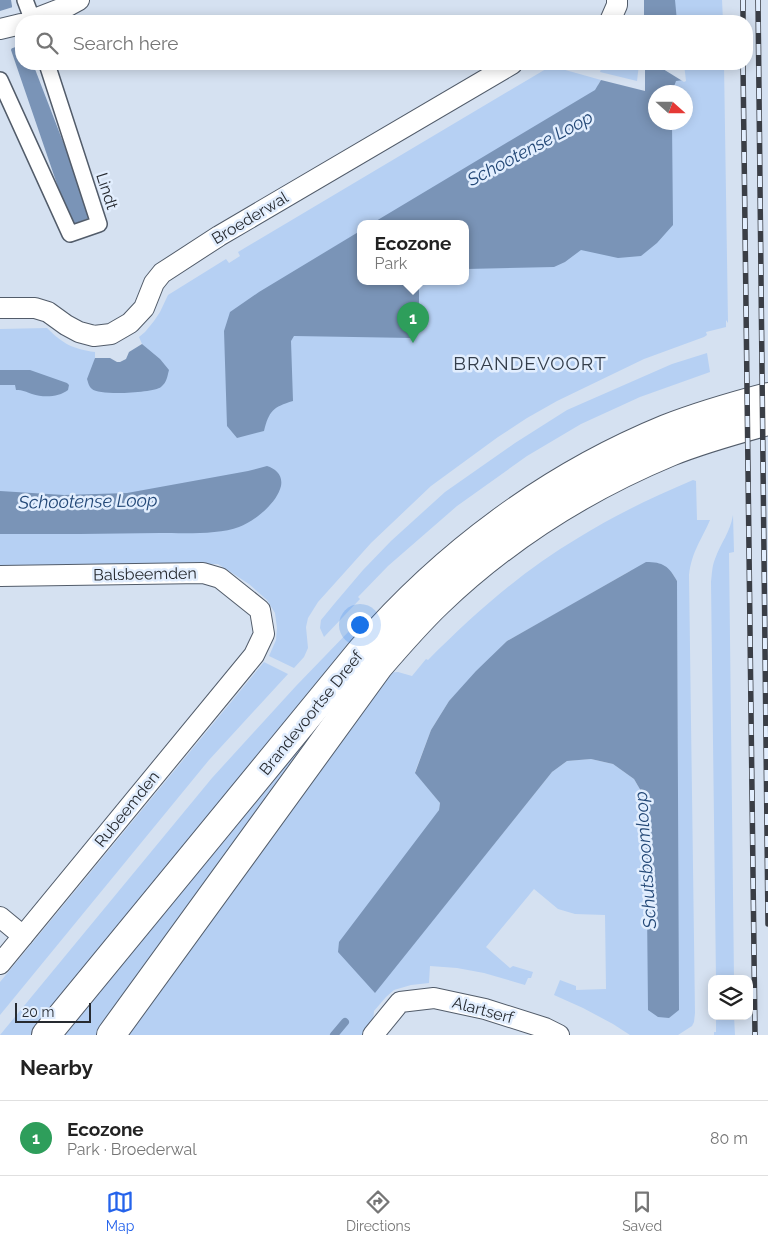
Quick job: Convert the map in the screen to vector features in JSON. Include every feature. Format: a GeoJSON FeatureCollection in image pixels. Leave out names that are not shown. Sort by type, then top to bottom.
{"type":"FeatureCollection","features":[{"type":"Feature","properties":{"kind":"main road","name":"Brandevoortse Dreef"},"geometry":{"type":"LineString","coordinates":[[46,1035],[362,650],[403,605],[448,563],[514,512],[556,485],[594,464],[667,429],[702,416],[768,398]]}},
{"type":"Feature","properties":{"kind":"main road","name":"Brandevoortse Dreef"},"geometry":{"type":"LineString","coordinates":[[111,1035],[380,666],[438,602],[462,580],[527,530],[602,484],[672,452],[704,440],[768,421]]}},
{"type":"Feature","properties":{"kind":"street"},"geometry":{"type":"LineString","coordinates":[[22,15],[25,0]]}},
{"type":"Feature","properties":{"kind":"street"},"geometry":{"type":"LineString","coordinates":[[44,15],[79,0]]}},
{"type":"Feature","properties":{"kind":"street"},"geometry":{"type":"LineString","coordinates":[[613,15],[617,0]]}},
{"type":"Feature","properties":{"kind":"street","name":"Lindt"},"geometry":{"type":"LineString","coordinates":[[0,80],[70,234],[99,224],[49,70]]}},
{"type":"Feature","properties":{"kind":"street","name":"Broederwal"},"geometry":{"type":"LineString","coordinates":[[0,308],[35,308],[48,312],[79,332],[94,336],[111,334],[130,324],[144,308],[154,283],[162,273],[219,236],[502,70]]}},
{"type":"Feature","properties":{"kind":"street","name":"Balsbeemden"},"geometry":{"type":"LineString","coordinates":[[0,576],[202,573],[220,578],[260,610],[264,634],[254,655]]}},
{"type":"Feature","properties":{"kind":"street","name":"Rubeemden"},"geometry":{"type":"LineString","coordinates":[[0,964],[254,655]]}},
{"type":"Feature","properties":{"kind":"street"},"geometry":{"type":"LineString","coordinates":[[0,917],[23,936]]}},
{"type":"Feature","properties":{"kind":"street","name":"Alartserf"},"geometry":{"type":"LineString","coordinates":[[373,1035],[400,1002],[434,998],[485,1009],[545,1028],[559,1035]]}},
{"type":"Feature","properties":{"kind":"shaded area"},"geometry":{"type":"Polygon","coordinates":[[[649,0],[722,0],[723,15],[649,15],[649,0]]]}},
{"type":"Feature","properties":{"kind":"shaded area"},"geometry":{"type":"Polygon","coordinates":[[[544,70],[565,70],[601,80],[598,85],[648,97],[648,130],[693,130],[693,85],[650,85],[650,70],[724,70],[728,323],[726,320],[726,327],[706,332],[707,335],[704,337],[644,359],[557,401],[498,437],[431,486],[371,543],[318,602],[308,618],[306,627],[308,648],[304,657],[294,668],[269,656],[276,640],[277,628],[275,613],[267,600],[249,584],[218,564],[0,567],[0,329],[47,328],[69,345],[95,352],[94,362],[118,368],[145,347],[139,337],[154,321],[168,295],[226,259],[229,263],[240,256],[238,252],[544,70]]]}},
{"type":"Feature","properties":{"kind":"shaded area"},"geometry":{"type":"Polygon","coordinates":[[[601,70],[638,70],[637,81],[600,72],[601,70]]]}},
{"type":"Feature","properties":{"kind":"shaded area"},"geometry":{"type":"Polygon","coordinates":[[[707,353],[710,372],[640,397],[581,424],[527,456],[457,506],[388,566],[358,597],[360,599],[324,637],[320,628],[321,620],[335,603],[391,541],[445,492],[515,443],[567,410],[672,364],[707,353]]]}},
{"type":"Feature","properties":{"kind":"shaded area"},"geometry":{"type":"Polygon","coordinates":[[[693,480],[696,481],[697,520],[710,520],[695,553],[689,575],[695,1013],[692,1026],[678,1035],[630,1035],[583,1008],[554,995],[560,980],[576,986],[576,990],[606,989],[605,915],[575,914],[558,909],[534,889],[486,947],[510,968],[513,966],[533,972],[525,985],[484,973],[430,966],[429,983],[411,985],[394,990],[374,1011],[373,1021],[362,1035],[118,1035],[385,673],[398,672],[412,676],[426,659],[428,660],[499,594],[557,551],[634,507],[693,480]],[[630,571],[507,641],[449,701],[431,730],[415,772],[440,803],[439,810],[375,992],[552,772],[567,761],[591,759],[613,764],[634,779],[641,791],[646,806],[678,1010],[677,581],[672,573],[630,571]]]}},
{"type":"Feature","properties":{"kind":"shaded area"},"geometry":{"type":"Polygon","coordinates":[[[733,515],[734,552],[729,553],[734,975],[716,975],[711,582],[717,553],[730,527],[733,515]]]}},
{"type":"Feature","properties":{"kind":"shaded area"},"geometry":{"type":"Polygon","coordinates":[[[353,627],[356,629],[354,637],[355,648],[39,1035],[0,1035],[212,778],[353,627]]]}},
{"type":"Feature","properties":{"kind":"shaded area"},"geometry":{"type":"Polygon","coordinates":[[[376,648],[102,1035],[57,1035],[376,648]]]}},
{"type":"Feature","properties":{"kind":"shaded area"},"geometry":{"type":"Polygon","coordinates":[[[264,662],[288,674],[209,760],[0,1015],[0,982],[264,662]]]}},
{"type":"Feature","properties":{"kind":"shaded area"},"geometry":{"type":"Polygon","coordinates":[[[716,1020],[734,1020],[735,1035],[714,1035],[714,1032],[716,1032],[716,1020]]]}},
{"type":"Feature","properties":{"kind":"water"},"geometry":{"type":"Polygon","coordinates":[[[0,0],[11,0],[15,17],[15,62],[11,50],[12,47],[0,17],[0,0]]]}},
{"type":"Feature","properties":{"kind":"water"},"geometry":{"type":"Polygon","coordinates":[[[644,0],[675,0],[676,15],[644,15],[644,0]]]}},
{"type":"Feature","properties":{"kind":"water"},"geometry":{"type":"Polygon","coordinates":[[[18,70],[35,70],[92,217],[71,225],[18,70]]]}},
{"type":"Feature","properties":{"kind":"water","name":"Schootense Loop"},"geometry":{"type":"Polygon","coordinates":[[[645,70],[683,70],[684,80],[676,81],[675,85],[648,85],[648,130],[672,130],[673,225],[657,243],[641,256],[618,258],[581,250],[565,262],[554,267],[469,269],[469,220],[378,220],[595,90],[601,80],[645,91],[645,70]]]}},
{"type":"Feature","properties":{"kind":"water"},"geometry":{"type":"Polygon","coordinates":[[[357,233],[357,285],[419,285],[419,330],[413,338],[294,336],[291,341],[293,401],[281,405],[270,414],[264,431],[237,438],[227,426],[224,331],[230,312],[259,292],[357,233]]]}},
{"type":"Feature","properties":{"kind":"water"},"geometry":{"type":"Polygon","coordinates":[[[142,344],[160,359],[169,370],[166,381],[161,387],[148,391],[126,393],[97,391],[91,388],[87,379],[95,358],[110,358],[120,362],[126,359],[129,352],[142,344]]]}},
{"type":"Feature","properties":{"kind":"water"},"geometry":{"type":"Polygon","coordinates":[[[0,370],[30,370],[67,383],[69,385],[68,390],[60,394],[46,396],[16,390],[15,385],[0,385],[0,370]]]}},
{"type":"Feature","properties":{"kind":"water","name":"Schootense Loop"},"geometry":{"type":"Polygon","coordinates":[[[267,466],[276,471],[280,476],[281,486],[279,492],[270,505],[258,516],[231,530],[189,533],[0,534],[0,491],[64,495],[127,493],[267,466]]]}},
{"type":"Feature","properties":{"kind":"water"},"geometry":{"type":"Polygon","coordinates":[[[646,562],[665,566],[677,581],[679,1010],[669,1018],[658,1017],[648,1010],[646,806],[641,791],[634,779],[613,764],[591,759],[567,761],[552,772],[375,993],[338,952],[339,942],[439,810],[440,803],[415,773],[431,730],[449,701],[507,641],[646,562]]]}},
{"type":"Feature","properties":{"kind":"pier"},"geometry":{"type":"Polygon","coordinates":[[[13,7],[16,15],[15,47],[10,49],[0,20],[0,11],[13,7]]]}},
{"type":"Feature","properties":{"kind":"pier"},"geometry":{"type":"Polygon","coordinates":[[[665,70],[685,70],[686,81],[684,82],[665,70]]]}},
{"type":"Feature","properties":{"kind":"waterway"},"geometry":{"type":"LineString","coordinates":[[334,1035],[345,1022]]}},
{"type":"Feature","properties":{"kind":"railway"},"geometry":{"type":"LineString","coordinates":[[743,0],[743,15]]}},
{"type":"Feature","properties":{"kind":"railway"},"geometry":{"type":"LineString","coordinates":[[758,0],[768,924]]}},
{"type":"Feature","properties":{"kind":"railway"},"geometry":{"type":"LineString","coordinates":[[743,70],[755,1035]]}},
{"type":"Feature","properties":{"kind":"place","name":"Ecozone"},"geometry":{"type":"Point","coordinates":[413,343]}},
{"type":"Feature","properties":{"kind":"district","name":"BRANDEVOORT"},"geometry":{"type":"Point","coordinates":[530,363]}},
{"type":"Feature","properties":{"kind":"water label","name":"Schutsboomloop"},"geometry":{"type":"Point","coordinates":[645,860]}}]}
